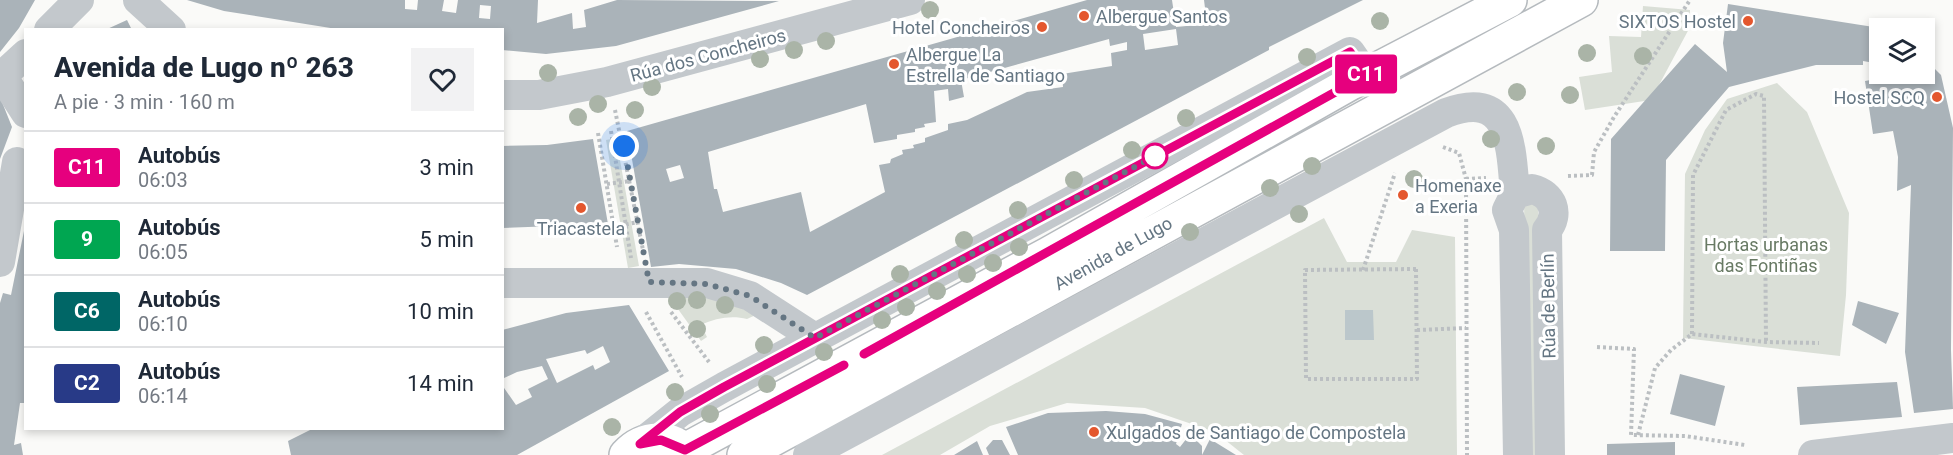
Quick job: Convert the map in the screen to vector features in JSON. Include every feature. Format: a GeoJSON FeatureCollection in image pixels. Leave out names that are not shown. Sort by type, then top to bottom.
{"type":"FeatureCollection","features":[{"type":"Feature","properties":{"kind":"main road","name":"Avenida de Lugo"},"geometry":{"type":"LineString","coordinates":[[687,452],[1033,262],[1366,75],[1510,0]]}},
{"type":"Feature","properties":{"kind":"main road","name":"Avenida de Lugo"},"geometry":{"type":"LineString","coordinates":[[744,455],[1581,0]]}},
{"type":"Feature","properties":{"kind":"main road"},"geometry":{"type":"LineString","coordinates":[[628,452],[661,440],[687,452]]}},
{"type":"Feature","properties":{"kind":"street"},"geometry":{"type":"LineString","coordinates":[[51,28],[79,0]]}},
{"type":"Feature","properties":{"kind":"street"},"geometry":{"type":"LineString","coordinates":[[138,0],[169,28]]}},
{"type":"Feature","properties":{"kind":"street","name":"Rúa dos Concheiros"},"geometry":{"type":"LineString","coordinates":[[504,95],[539,95],[607,82],[910,0]]}},
{"type":"Feature","properties":{"kind":"street"},"geometry":{"type":"LineString","coordinates":[[628,452],[680,412],[1350,52],[1366,75]]}},
{"type":"Feature","properties":{"kind":"street"},"geometry":{"type":"LineString","coordinates":[[24,56],[1,77],[24,110]]}},
{"type":"Feature","properties":{"kind":"street","name":"Rúa de Berlín"},"geometry":{"type":"LineString","coordinates":[[1446,113],[1463,107],[1479,108],[1494,114],[1504,123],[1509,136],[1515,195]]}},
{"type":"Feature","properties":{"kind":"street","name":"Avenida de Lugo"},"geometry":{"type":"LineString","coordinates":[[808,455],[1446,113]]}},
{"type":"Feature","properties":{"kind":"street"},"geometry":{"type":"LineString","coordinates":[[0,262],[14,162]]}},
{"type":"Feature","properties":{"kind":"street","name":"Rúa de Berlín"},"geometry":{"type":"LineString","coordinates":[[1518,455],[1514,230],[1507,210],[1515,195],[1524,190],[1539,190],[1547,196],[1554,209],[1552,223],[1546,230],[1550,455]]}},
{"type":"Feature","properties":{"kind":"street"},"geometry":{"type":"LineString","coordinates":[[504,283],[647,296],[707,284],[750,296],[815,338]]}},
{"type":"Feature","properties":{"kind":"street"},"geometry":{"type":"LineString","coordinates":[[1814,455],[1953,438]]}},
{"type":"Feature","properties":{"kind":"path"},"geometry":{"type":"LineString","coordinates":[[1577,176],[1592,175],[1594,152],[1690,0]]}},
{"type":"Feature","properties":{"kind":"path"},"geometry":{"type":"LineString","coordinates":[[1692,334],[1693,175],[1726,110],[1756,94],[1764,96],[1766,342]]}},
{"type":"Feature","properties":{"kind":"path"},"geometry":{"type":"LineString","coordinates":[[620,128],[638,222],[647,296],[682,377]]}},
{"type":"Feature","properties":{"kind":"path"},"geometry":{"type":"LineString","coordinates":[[611,130],[631,258]]}},
{"type":"Feature","properties":{"kind":"path"},"geometry":{"type":"LineString","coordinates":[[598,133],[617,247]]}},
{"type":"Feature","properties":{"kind":"path"},"geometry":{"type":"LineString","coordinates":[[1437,144],[1459,153],[1466,179],[1467,455]]}},
{"type":"Feature","properties":{"kind":"path"},"geometry":{"type":"LineString","coordinates":[[1363,270],[1398,165]]}},
{"type":"Feature","properties":{"kind":"path"},"geometry":{"type":"LineString","coordinates":[[607,184],[630,181]]}},
{"type":"Feature","properties":{"kind":"path"},"geometry":{"type":"LineString","coordinates":[[614,227],[638,222]]}},
{"type":"Feature","properties":{"kind":"path"},"geometry":{"type":"LineString","coordinates":[[1416,269],[1417,330],[1417,379],[1306,380],[1305,270],[1416,269]]}},
{"type":"Feature","properties":{"kind":"path"},"geometry":{"type":"LineString","coordinates":[[647,296],[709,362]]}},
{"type":"Feature","properties":{"kind":"path"},"geometry":{"type":"LineString","coordinates":[[1417,330],[1466,328]]}},
{"type":"Feature","properties":{"kind":"path"},"geometry":{"type":"LineString","coordinates":[[1638,435],[1655,368],[1671,350],[1692,334],[1766,342],[1820,344]]}},
{"type":"Feature","properties":{"kind":"path"},"geometry":{"type":"LineString","coordinates":[[1597,347],[1634,349],[1631,435],[1685,436],[1745,445]]}},
{"type":"Feature","properties":{"kind":"green space"},"geometry":{"type":"Polygon","coordinates":[[[1643,6],[1690,10],[1690,27],[1651,100],[1585,110],[1579,77],[1612,72],[1609,36],[1641,37],[1643,6]]]}},
{"type":"Feature","properties":{"kind":"green space","name":"Hortas urbanas das Fontiñas"},"geometry":{"type":"Polygon","coordinates":[[[1777,83],[1807,112],[1849,213],[1846,295],[1840,356],[1683,338],[1685,174],[1705,130],[1727,99],[1777,83]]]}},
{"type":"Feature","properties":{"kind":"green space"},"geometry":{"type":"Polygon","coordinates":[[[616,138],[639,266],[628,268],[606,140],[616,138]]]}},
{"type":"Feature","properties":{"kind":"green space"},"geometry":{"type":"Polygon","coordinates":[[[1538,197],[1540,455],[1527,455],[1524,198],[1538,197]]]}},
{"type":"Feature","properties":{"kind":"green space"},"geometry":{"type":"Polygon","coordinates":[[[1324,218],[1347,262],[1396,262],[1412,230],[1455,237],[1457,455],[1244,455],[1215,432],[1145,408],[1067,403],[990,426],[940,455],[882,455],[1324,218]]]}},
{"type":"Feature","properties":{"kind":"green space"},"geometry":{"type":"Polygon","coordinates":[[[707,295],[760,313],[747,319],[724,318],[701,325],[707,337],[701,341],[670,298],[707,295]]]}},
{"type":"Feature","properties":{"kind":"shaded area"},"geometry":{"type":"Polygon","coordinates":[[[1345,310],[1373,310],[1374,340],[1345,340],[1345,310]]]}},
{"type":"Feature","properties":{"kind":"building"},"geometry":{"type":"Polygon","coordinates":[[[0,0],[35,0],[19,28],[0,52],[0,0]]]}},
{"type":"Feature","properties":{"kind":"building"},"geometry":{"type":"Polygon","coordinates":[[[187,0],[405,0],[405,9],[417,10],[418,0],[444,0],[442,11],[456,13],[458,0],[538,0],[537,23],[572,13],[573,29],[586,27],[584,10],[617,0],[779,1],[616,46],[546,54],[504,50],[504,28],[330,28],[224,11],[187,0]],[[480,5],[479,18],[490,19],[491,6],[480,5]]]}},
{"type":"Feature","properties":{"kind":"building"},"geometry":{"type":"Polygon","coordinates":[[[1087,0],[1172,0],[1176,27],[1207,24],[1204,0],[1363,0],[1269,47],[1269,50],[807,295],[781,283],[736,269],[679,264],[651,267],[627,131],[1087,0]],[[1176,29],[1143,34],[1145,50],[1178,45],[1176,29]],[[1109,39],[961,80],[964,97],[949,101],[948,89],[934,91],[936,122],[924,124],[925,127],[915,129],[915,132],[897,135],[897,139],[874,143],[866,104],[708,152],[714,189],[717,189],[723,212],[801,192],[810,232],[885,192],[879,165],[890,163],[891,159],[903,154],[902,150],[914,148],[913,145],[925,142],[925,138],[948,130],[948,124],[967,120],[1027,92],[1063,87],[1062,74],[1112,66],[1111,53],[1127,50],[1127,42],[1110,46],[1109,39]],[[680,165],[666,169],[670,182],[684,178],[680,165]]]}},
{"type":"Feature","properties":{"kind":"building"},"geometry":{"type":"Polygon","coordinates":[[[1728,4],[1869,26],[1869,62],[1863,61],[1863,65],[1816,65],[1729,87],[1666,160],[1665,251],[1610,251],[1611,139],[1695,44],[1727,72],[1723,43],[1728,4]]]}},
{"type":"Feature","properties":{"kind":"building"},"geometry":{"type":"Polygon","coordinates":[[[127,20],[131,28],[109,28],[127,20]]]}},
{"type":"Feature","properties":{"kind":"building"},"geometry":{"type":"Polygon","coordinates":[[[1935,69],[1941,75],[1953,128],[1951,350],[1953,409],[1914,413],[1905,352],[1911,185],[1897,191],[1898,157],[1893,131],[1873,134],[1865,81],[1869,80],[1869,84],[1935,84],[1935,69]]]}},
{"type":"Feature","properties":{"kind":"building"},"geometry":{"type":"Polygon","coordinates":[[[0,97],[12,127],[0,159],[0,97]]]}},
{"type":"Feature","properties":{"kind":"building"},"geometry":{"type":"Polygon","coordinates":[[[593,139],[608,224],[504,228],[504,146],[547,145],[593,139]]]}},
{"type":"Feature","properties":{"kind":"building"},"geometry":{"type":"Polygon","coordinates":[[[24,231],[24,403],[20,403],[14,445],[21,443],[23,455],[0,455],[0,303],[3,293],[11,295],[24,231]]]}},
{"type":"Feature","properties":{"kind":"building"},"geometry":{"type":"Polygon","coordinates":[[[1858,301],[1899,313],[1886,344],[1852,325],[1858,301]]]}},
{"type":"Feature","properties":{"kind":"building"},"geometry":{"type":"Polygon","coordinates":[[[629,305],[669,371],[517,455],[291,455],[288,441],[310,430],[504,430],[504,388],[516,405],[532,397],[528,389],[548,379],[542,366],[517,372],[504,378],[504,329],[566,313],[629,305]],[[603,346],[587,354],[585,350],[546,359],[557,383],[593,365],[595,370],[610,362],[603,346]]]}},
{"type":"Feature","properties":{"kind":"building"},"geometry":{"type":"Polygon","coordinates":[[[1680,374],[1725,386],[1715,426],[1670,414],[1680,374]]]}},
{"type":"Feature","properties":{"kind":"building"},"geometry":{"type":"Polygon","coordinates":[[[1897,382],[1902,417],[1800,425],[1797,387],[1897,382]]]}},
{"type":"Feature","properties":{"kind":"building","name":"Xulgados de Santiago de Compostela"},"geometry":{"type":"Polygon","coordinates":[[[1106,411],[1145,414],[1182,424],[1176,444],[1180,447],[1187,438],[1194,438],[1202,446],[1202,455],[1018,455],[1006,427],[1048,413],[1106,411]]]}},
{"type":"Feature","properties":{"kind":"building","name":"Xulgados de Santiago de Compostela"},"geometry":{"type":"Polygon","coordinates":[[[1210,439],[1236,455],[1202,455],[1210,439]]]}},
{"type":"Feature","properties":{"kind":"building"},"geometry":{"type":"Polygon","coordinates":[[[993,440],[1002,440],[1010,455],[989,455],[986,448],[993,440]]]}},
{"type":"Feature","properties":{"kind":"building"},"geometry":{"type":"Polygon","coordinates":[[[977,441],[983,455],[954,455],[977,441]]]}},
{"type":"Feature","properties":{"kind":"building"},"geometry":{"type":"Polygon","coordinates":[[[1675,442],[1675,455],[1607,455],[1607,444],[1675,442]]]}},
{"type":"Feature","properties":{"kind":"bus line","name":"C11"},"geometry":{"type":"LineString","coordinates":[[844,365],[685,450],[678,445],[661,440],[640,444],[680,412],[724,387],[1350,52],[1366,75],[1048,254],[864,354]]}},
{"type":"Feature","properties":{"kind":"place","name":"Albergue Santos"},"geometry":{"type":"Point","coordinates":[1084,16]}},
{"type":"Feature","properties":{"kind":"place","name":"SIXTOS Hostel"},"geometry":{"type":"Point","coordinates":[1748,21]}},
{"type":"Feature","properties":{"kind":"place","name":"Hotel Concheiros"},"geometry":{"type":"Point","coordinates":[1042,27]}},
{"type":"Feature","properties":{"kind":"place","name":"Albergue La Estrella de Santiago"},"geometry":{"type":"Point","coordinates":[894,64]}},
{"type":"Feature","properties":{"kind":"place","name":"Hostel SCQ"},"geometry":{"type":"Point","coordinates":[1937,97]}},
{"type":"Feature","properties":{"kind":"place","name":"Homenaxe a Exeria"},"geometry":{"type":"Point","coordinates":[1403,195]}},
{"type":"Feature","properties":{"kind":"place","name":"Triacastela"},"geometry":{"type":"Point","coordinates":[581,208]}},
{"type":"Feature","properties":{"kind":"place","name":"Xulgados de Santiago de Compostela"},"geometry":{"type":"Point","coordinates":[1094,432]}},
{"type":"Feature","properties":{"kind":"route"},"geometry":{"type":"LineString","coordinates":[[624,146],[649,282],[707,284],[750,296],[791,320],[815,338],[1155,156]]}}]}
